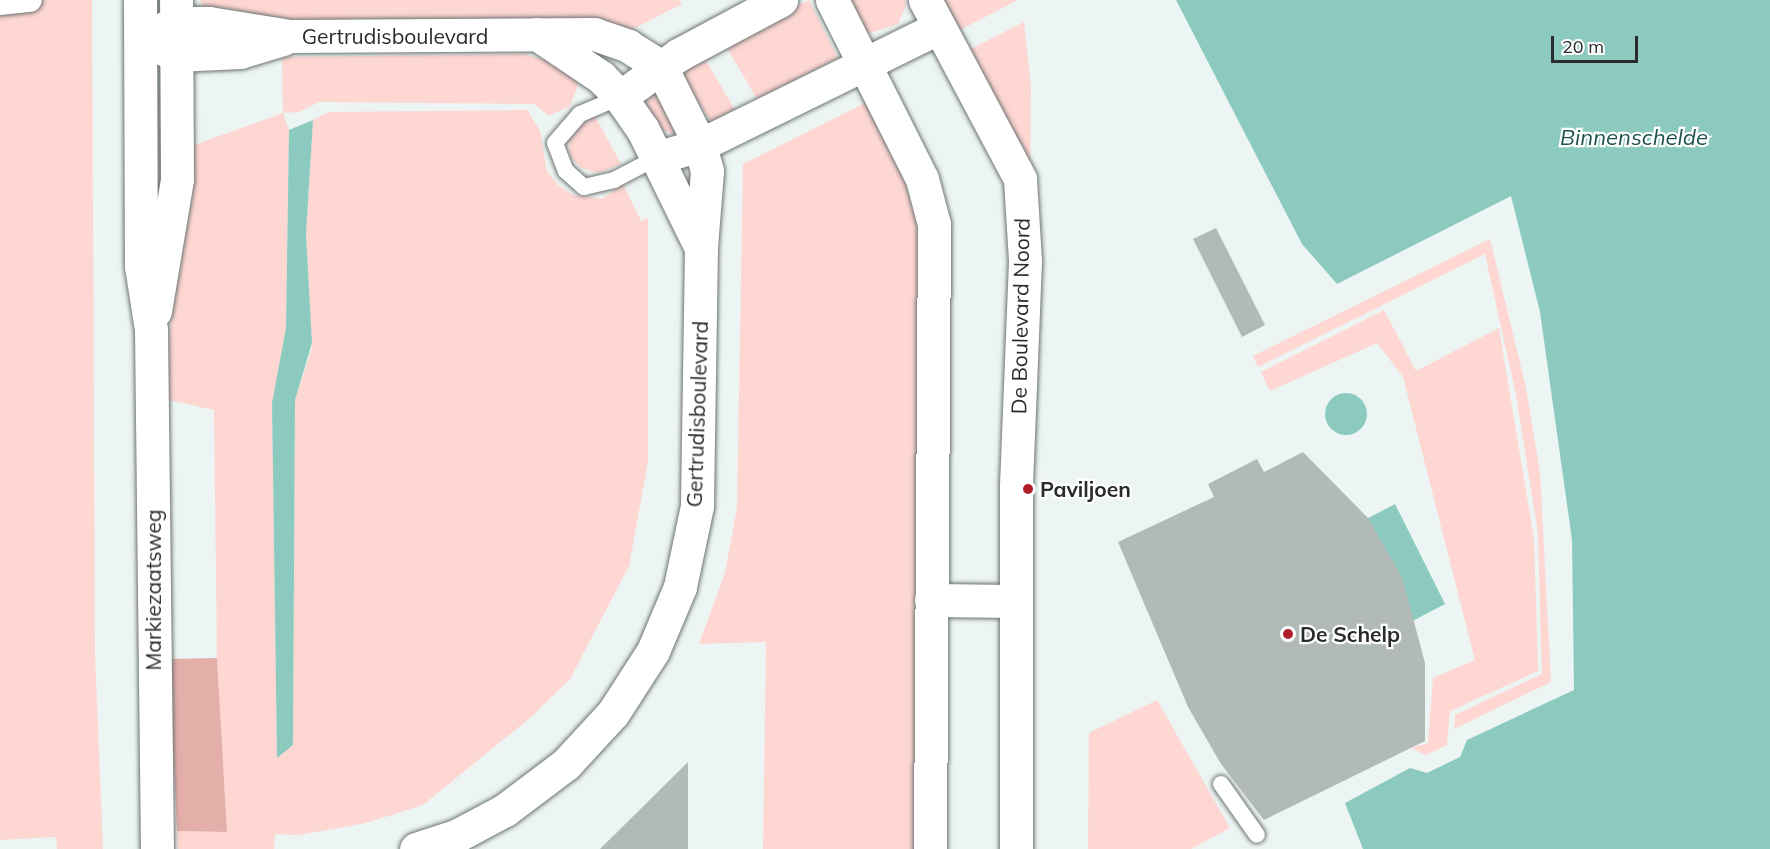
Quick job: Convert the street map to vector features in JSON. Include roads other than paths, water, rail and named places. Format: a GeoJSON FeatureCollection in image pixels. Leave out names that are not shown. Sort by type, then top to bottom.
{"type":"FeatureCollection","features":[{"type":"Feature","properties":{"kind":"street"},"geometry":{"type":"LineString","coordinates":[[0,3],[30,0]]}},
{"type":"Feature","properties":{"kind":"street","name":"Markiezaatsweg"},"geometry":{"type":"LineString","coordinates":[[140,0],[141,266],[151,330],[157,849]]}},
{"type":"Feature","properties":{"kind":"street"},"geometry":{"type":"LineString","coordinates":[[620,97],[714,33],[781,0]]}},
{"type":"Feature","properties":{"kind":"street"},"geometry":{"type":"LineString","coordinates":[[832,0],[868,76],[922,179],[934,224],[930,849]]}},
{"type":"Feature","properties":{"kind":"street","name":"Markiezaatsweg"},"geometry":{"type":"LineString","coordinates":[[151,330],[177,179],[176,26]]}},
{"type":"Feature","properties":{"kind":"street","name":"Gertrudisboulevard"},"geometry":{"type":"LineString","coordinates":[[141,38],[176,26],[240,52],[290,36],[594,34],[628,45],[661,67],[700,145],[707,171],[700,248],[696,506],[680,586],[653,651],[613,713],[566,764],[504,810],[456,836],[416,849]]}},
{"type":"Feature","properties":{"kind":"street"},"geometry":{"type":"LineString","coordinates":[[656,158],[700,145],[868,76],[937,26]]}},
{"type":"Feature","properties":{"kind":"street","name":"De Boulevard Noord"},"geometry":{"type":"LineString","coordinates":[[937,26],[1020,179],[1025,261],[1016,601],[1016,849]]}},
{"type":"Feature","properties":{"kind":"street","name":"Gertrudisboulevard"},"geometry":{"type":"LineString","coordinates":[[537,34],[601,77],[620,97],[656,158],[700,248]]}},
{"type":"Feature","properties":{"kind":"street"},"geometry":{"type":"LineString","coordinates":[[931,600],[1016,601]]}},
{"type":"Feature","properties":{"kind":"lane"},"geometry":{"type":"LineString","coordinates":[[620,97],[580,114],[555,142],[566,171],[584,187],[614,180],[656,158]]}},
{"type":"Feature","properties":{"kind":"lane"},"geometry":{"type":"LineString","coordinates":[[1221,784],[1257,835]]}},
{"type":"Feature","properties":{"kind":"water","name":"Binnenschelde"},"geometry":{"type":"Polygon","coordinates":[[[1176,0],[1770,0],[1770,849],[1363,849],[1345,803],[1410,768],[1427,773],[1460,757],[1467,740],[1574,690],[1572,540],[1540,312],[1511,196],[1337,284],[1302,244],[1176,0]]]}},
{"type":"Feature","properties":{"kind":"water"},"geometry":{"type":"Polygon","coordinates":[[[313,120],[306,234],[312,343],[295,400],[293,745],[277,758],[272,403],[286,328],[289,130],[313,120]]]}},
{"type":"Feature","properties":{"kind":"water"},"geometry":{"type":"Polygon","coordinates":[[[1346,393],[1361,399],[1367,414],[1361,429],[1346,435],[1331,429],[1325,414],[1331,399],[1346,393]]]}},
{"type":"Feature","properties":{"kind":"water"},"geometry":{"type":"Polygon","coordinates":[[[1395,504],[1445,604],[1403,626],[1357,524],[1395,504]]]}},
{"type":"Feature","properties":{"kind":"place","name":"Paviljoen"},"geometry":{"type":"Point","coordinates":[1028,489]}},
{"type":"Feature","properties":{"kind":"place","name":"De Schelp"},"geometry":{"type":"Point","coordinates":[1288,634]}}]}
